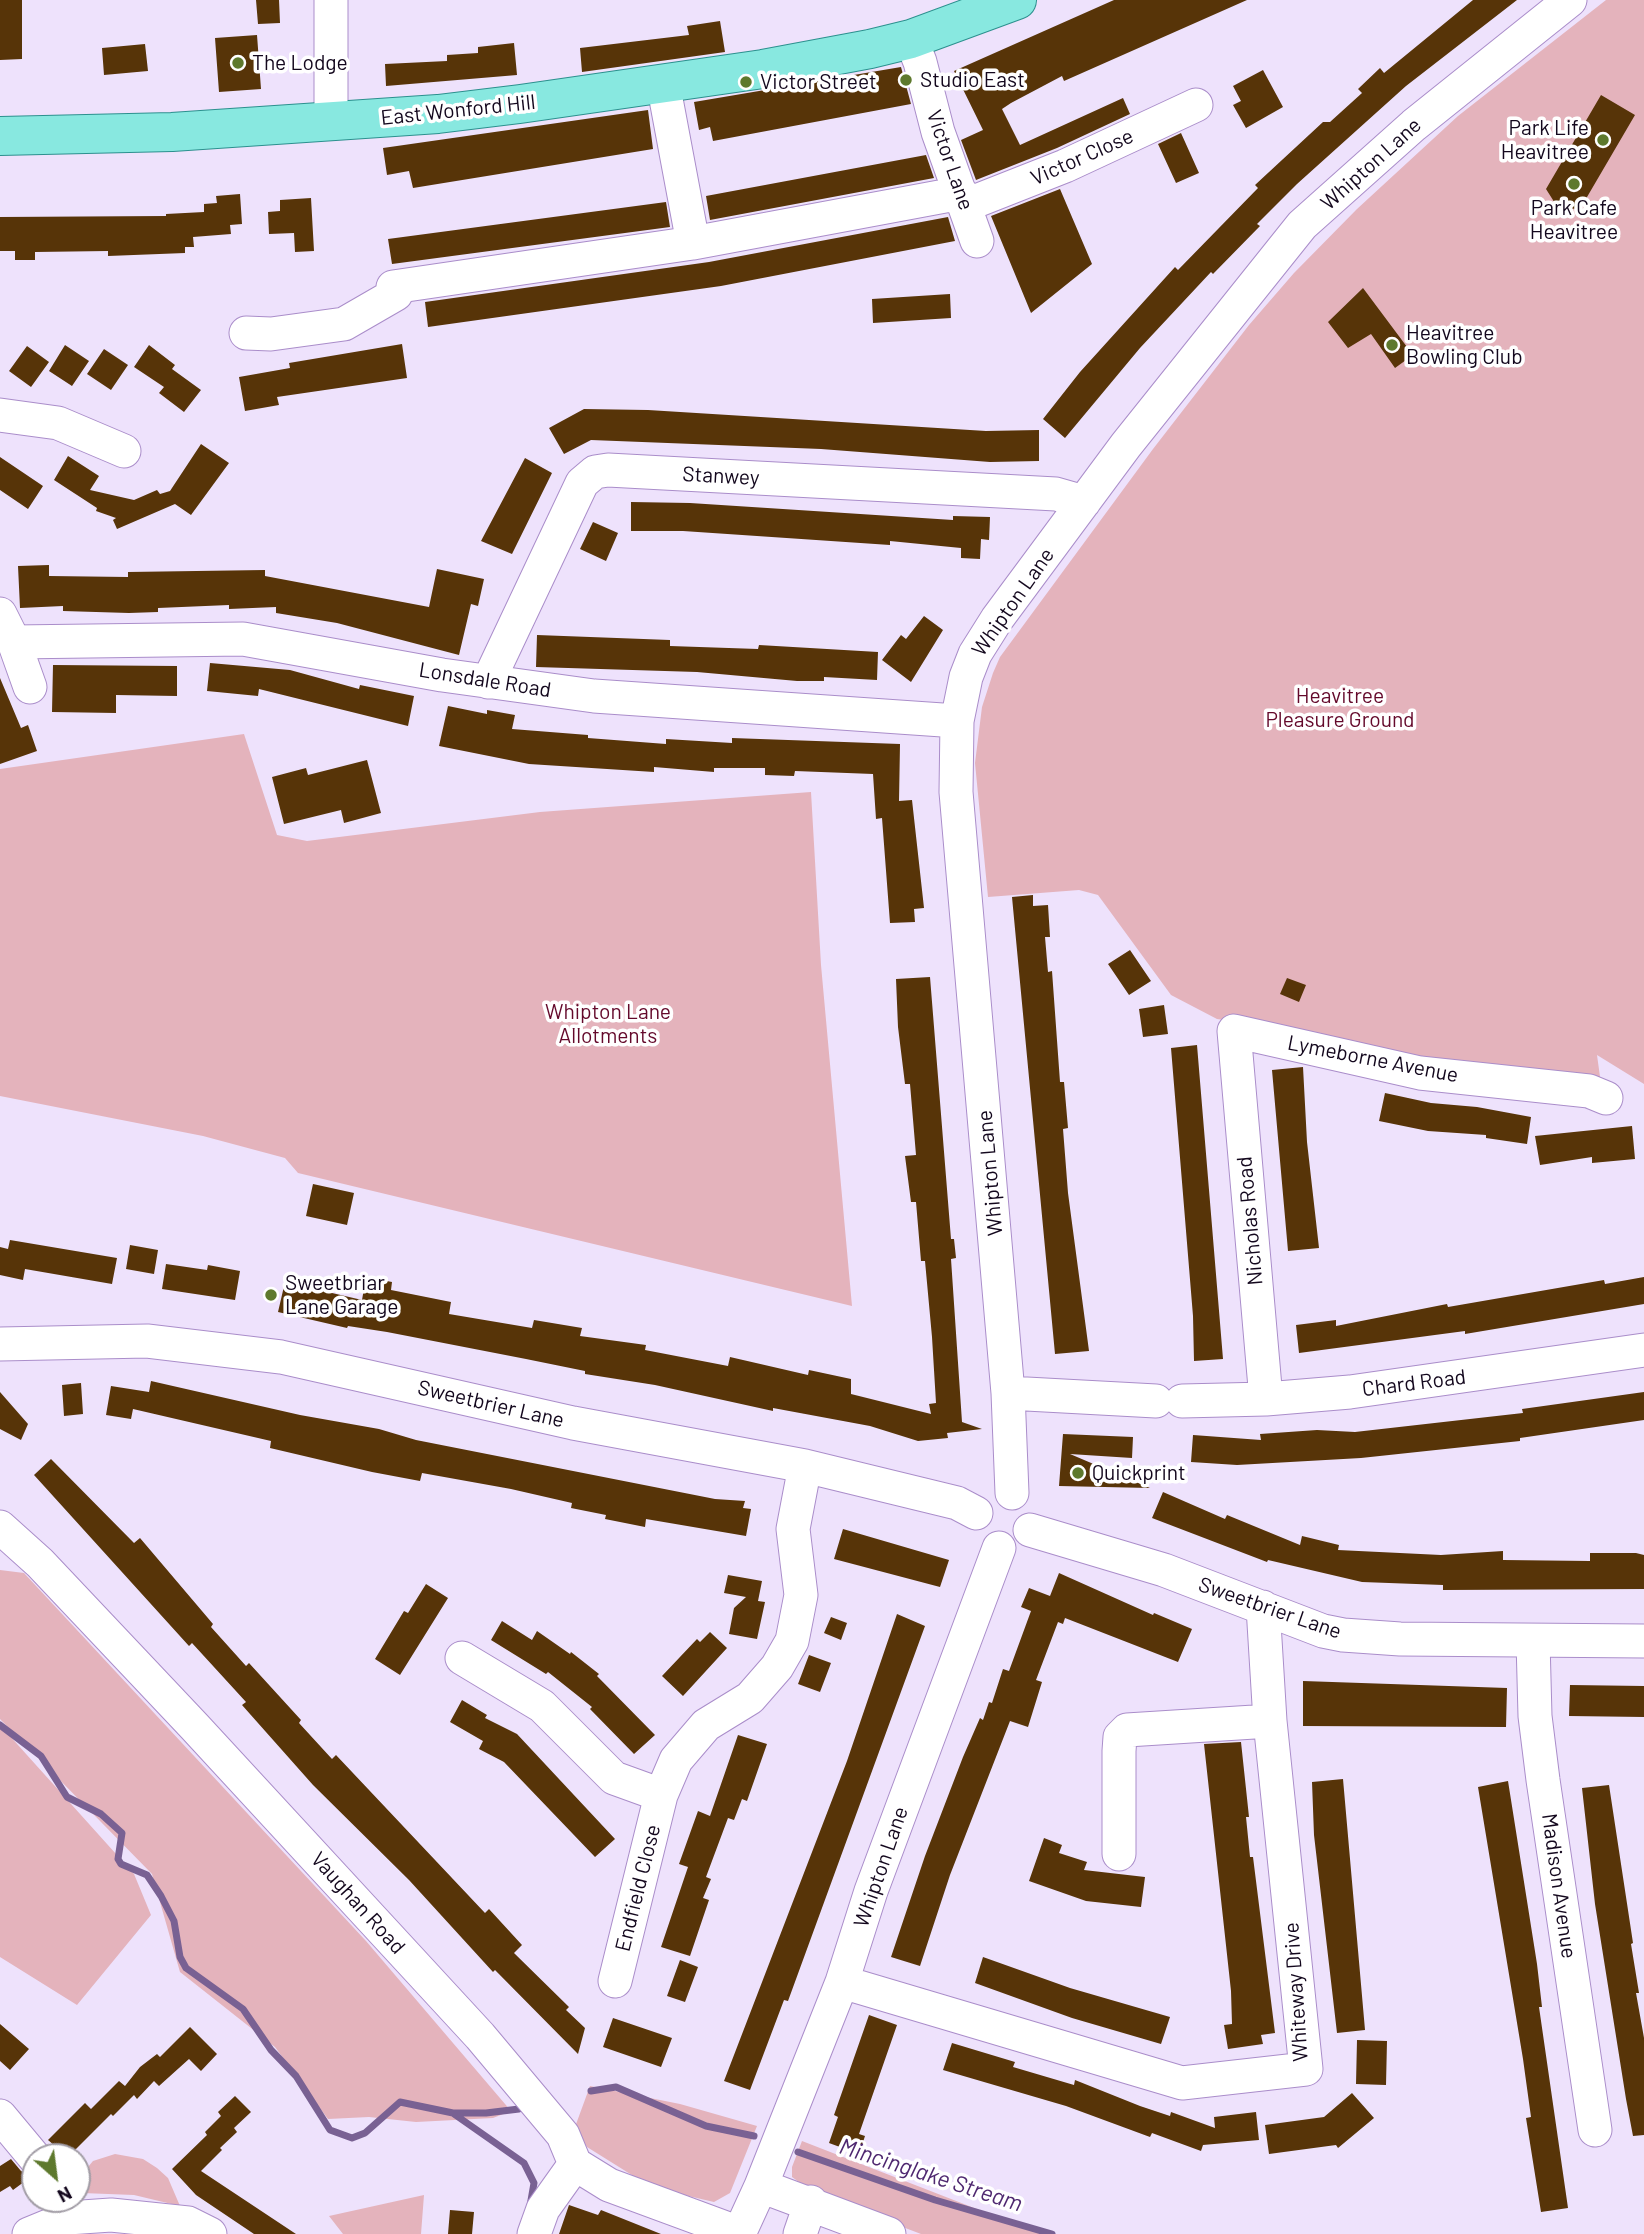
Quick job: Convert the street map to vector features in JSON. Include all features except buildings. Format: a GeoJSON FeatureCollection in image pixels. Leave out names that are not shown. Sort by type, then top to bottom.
{"type":"FeatureCollection","features":[{"type":"Feature","properties":{"kind":"main road","name":"East Wonford Hill"},"geometry":{"type":"LineString","coordinates":[[0,136],[172,132],[452,113],[763,69],[911,39],[1017,0]]}},
{"type":"Feature","properties":{"kind":"street"},"geometry":{"type":"LineString","coordinates":[[331,0],[331,122]]}},
{"type":"Feature","properties":{"kind":"street","name":"Whipton Lane"},"geometry":{"type":"LineString","coordinates":[[1012,1493],[1008,1393],[956,792],[957,720],[961,693],[975,654],[1084,502],[1302,225],[1414,125],[1570,0]]}},
{"type":"Feature","properties":{"kind":"street","name":"Victor Lane"},"geometry":{"type":"LineString","coordinates":[[911,39],[977,241]]}},
{"type":"Feature","properties":{"kind":"street"},"geometry":{"type":"LineString","coordinates":[[663,83],[693,243]]}},
{"type":"Feature","properties":{"kind":"street","name":"Victor Close"},"geometry":{"type":"LineString","coordinates":[[963,199],[1065,166],[1196,105]]}},
{"type":"Feature","properties":{"kind":"street"},"geometry":{"type":"LineString","coordinates":[[246,333],[271,334],[344,324],[395,291],[963,199]]}},
{"type":"Feature","properties":{"kind":"street"},"geometry":{"type":"LineString","coordinates":[[0,415],[58,423],[124,451]]}},
{"type":"Feature","properties":{"kind":"street","name":"Stanwey"},"geometry":{"type":"LineString","coordinates":[[488,682],[582,483],[595,472],[608,470],[1056,494],[1084,502]]}},
{"type":"Feature","properties":{"kind":"street","name":"Lonsdale Road"},"geometry":{"type":"LineString","coordinates":[[30,687],[7,628],[243,639],[488,682],[594,696],[957,720]]}},
{"type":"Feature","properties":{"kind":"street","name":"Lymeborne Avenue"},"geometry":{"type":"LineString","coordinates":[[1234,1042],[1234,1031],[1420,1073],[1589,1091],[1606,1098]]}},
{"type":"Feature","properties":{"kind":"street","name":"Nicholas Road"},"geometry":{"type":"LineString","coordinates":[[1234,1042],[1266,1399]]}},
{"type":"Feature","properties":{"kind":"street","name":"Sweetbrier Lane"},"geometry":{"type":"LineString","coordinates":[[0,1344],[147,1341],[239,1350],[573,1423],[805,1466],[957,1503],[976,1514]]}},
{"type":"Feature","properties":{"kind":"street","name":"Chard Road"},"geometry":{"type":"LineString","coordinates":[[1008,1393],[1169,1401],[1266,1399],[1472,1376],[1644,1350]]}},
{"type":"Feature","properties":{"kind":"street","name":"Endfield Close"},"geometry":{"type":"LineString","coordinates":[[615,1981],[660,1795],[677,1760],[690,1741],[706,1725],[750,1698],[777,1667],[792,1641],[801,1595],[793,1529],[805,1466]]}},
{"type":"Feature","properties":{"kind":"street"},"geometry":{"type":"LineString","coordinates":[[993,1493],[1012,1493],[1026,1503],[1031,1511],[1030,1530],[1018,1544],[999,1548],[990,1545],[978,1531],[976,1514],[979,1505],[993,1493]]}},
{"type":"Feature","properties":{"kind":"street","name":"Vaughan Road"},"geometry":{"type":"LineString","coordinates":[[0,1527],[40,1563],[203,1735],[480,2036],[563,2135],[575,2164]]}},
{"type":"Feature","properties":{"kind":"street","name":"Sweetbrier Lane"},"geometry":{"type":"LineString","coordinates":[[1030,1530],[1164,1570],[1343,1635],[1533,1641],[1644,1641]]}},
{"type":"Feature","properties":{"kind":"street","name":"Whipton Lane"},"geometry":{"type":"LineString","coordinates":[[761,2186],[842,1982],[876,1879],[999,1548]]}},
{"type":"Feature","properties":{"kind":"street","name":"Whiteway Drive"},"geometry":{"type":"LineString","coordinates":[[842,1982],[1181,2083],[1306,2069],[1270,1721],[1263,1607]]}},
{"type":"Feature","properties":{"kind":"street","name":"Madison Avenue"},"geometry":{"type":"LineString","coordinates":[[1533,1641],[1535,1716],[1543,1780],[1595,2130]]}},
{"type":"Feature","properties":{"kind":"street","name":"Endfield Close"},"geometry":{"type":"LineString","coordinates":[[460,1654],[542,1706],[614,1778],[660,1795]]}},
{"type":"Feature","properties":{"kind":"street"},"geometry":{"type":"LineString","coordinates":[[1119,1854],[1119,1751],[1121,1737],[1127,1730],[1270,1721]]}},
{"type":"Feature","properties":{"kind":"street"},"geometry":{"type":"LineString","coordinates":[[0,2116],[22,2143]]}},
{"type":"Feature","properties":{"kind":"street"},"geometry":{"type":"LineString","coordinates":[[534,2234],[543,2209],[575,2164],[610,2185],[739,2234],[761,2186],[811,2202],[889,2234]]}},
{"type":"Feature","properties":{"kind":"street"},"geometry":{"type":"LineString","coordinates":[[800,2234],[811,2202]]}},
{"type":"Feature","properties":{"kind":"street"},"geometry":{"type":"LineString","coordinates":[[91,2211],[188,2223],[210,2234]]}},
{"type":"Feature","properties":{"kind":"street"},"geometry":{"type":"LineString","coordinates":[[29,2234],[58,2213]]}},
{"type":"Feature","properties":{"kind":"green space","name":"Heavitree Pleasure Ground"},"geometry":{"type":"Polygon","coordinates":[[[1606,0],[1644,0],[1644,1084],[1597,1055],[1601,1084],[1405,1057],[1289,1029],[1217,1019],[1171,995],[1098,895],[1079,890],[988,897],[975,763],[982,707],[993,673],[1000,657],[1153,449],[1249,325],[1294,273],[1357,209],[1458,116],[1606,0]]]}},
{"type":"Feature","properties":{"kind":"green space","name":"Whipton Lane Allotments"},"geometry":{"type":"Polygon","coordinates":[[[244,734],[277,835],[307,841],[540,812],[811,792],[821,965],[852,1306],[298,1173],[285,1158],[203,1136],[0,1096],[0,769],[244,734]]]}},
{"type":"Feature","properties":{"kind":"green space"},"geometry":{"type":"Polygon","coordinates":[[[0,1570],[24,1573],[366,1941],[511,2111],[493,2118],[416,2122],[369,2117],[328,2119],[275,2047],[180,1972],[152,1874],[0,1719],[0,1570]]]}},
{"type":"Feature","properties":{"kind":"green space"},"geometry":{"type":"Polygon","coordinates":[[[0,1725],[134,1874],[151,1915],[77,2005],[0,1957],[0,1725]]]}},
{"type":"Feature","properties":{"kind":"green space"},"geometry":{"type":"Polygon","coordinates":[[[590,2086],[680,2104],[757,2126],[730,2193],[714,2202],[667,2191],[635,2177],[587,2147],[575,2127],[590,2086]]]}},
{"type":"Feature","properties":{"kind":"green space"},"geometry":{"type":"Polygon","coordinates":[[[802,2141],[1041,2234],[921,2234],[814,2193],[792,2177],[792,2167],[802,2141]]]}},
{"type":"Feature","properties":{"kind":"green space"},"geometry":{"type":"Polygon","coordinates":[[[115,2154],[143,2159],[168,2178],[180,2206],[134,2195],[91,2193],[93,2161],[115,2154]]]}},
{"type":"Feature","properties":{"kind":"green space"},"geometry":{"type":"Polygon","coordinates":[[[424,2195],[421,2234],[343,2234],[329,2216],[424,2195]]]}},
{"type":"Feature","properties":{"kind":"waterway"},"geometry":{"type":"LineString","coordinates":[[0,1725],[41,1756],[67,1797],[101,1814],[122,1833],[118,1859],[121,1864],[147,1875],[161,1896],[174,1921],[180,1957],[186,1968],[243,2009],[271,2050],[296,2076],[330,2130],[352,2138],[365,2133],[400,2102],[453,2113],[519,2109]]}},
{"type":"Feature","properties":{"kind":"waterway","name":"Mincinglake Stream"},"geometry":{"type":"LineString","coordinates":[[591,2091],[616,2087],[706,2126],[754,2136]]}},
{"type":"Feature","properties":{"kind":"waterway"},"geometry":{"type":"LineString","coordinates":[[454,2114],[524,2163],[534,2183],[530,2206]]}},
{"type":"Feature","properties":{"kind":"waterway","name":"Mincinglake Stream"},"geometry":{"type":"LineString","coordinates":[[798,2152],[935,2200],[1052,2234]]}},
{"type":"Feature","properties":{"kind":"place","name":"The Lodge"},"geometry":{"type":"Point","coordinates":[238,63]}},
{"type":"Feature","properties":{"kind":"place","name":"Studio East"},"geometry":{"type":"Point","coordinates":[906,80]}},
{"type":"Feature","properties":{"kind":"place","name":"Victor Street"},"geometry":{"type":"Point","coordinates":[746,82]}},
{"type":"Feature","properties":{"kind":"place","name":"Park Life Heavitree"},"geometry":{"type":"Point","coordinates":[1603,140]}},
{"type":"Feature","properties":{"kind":"place","name":"Park Cafe Heavitree"},"geometry":{"type":"Point","coordinates":[1574,184]}},
{"type":"Feature","properties":{"kind":"place","name":"Heavitree Bowling Club"},"geometry":{"type":"Point","coordinates":[1392,345]}},
{"type":"Feature","properties":{"kind":"place","name":"Sweetbriar Lane Garage"},"geometry":{"type":"Point","coordinates":[271,1295]}},
{"type":"Feature","properties":{"kind":"place","name":"Quickprint"},"geometry":{"type":"Point","coordinates":[1078,1473]}}]}
